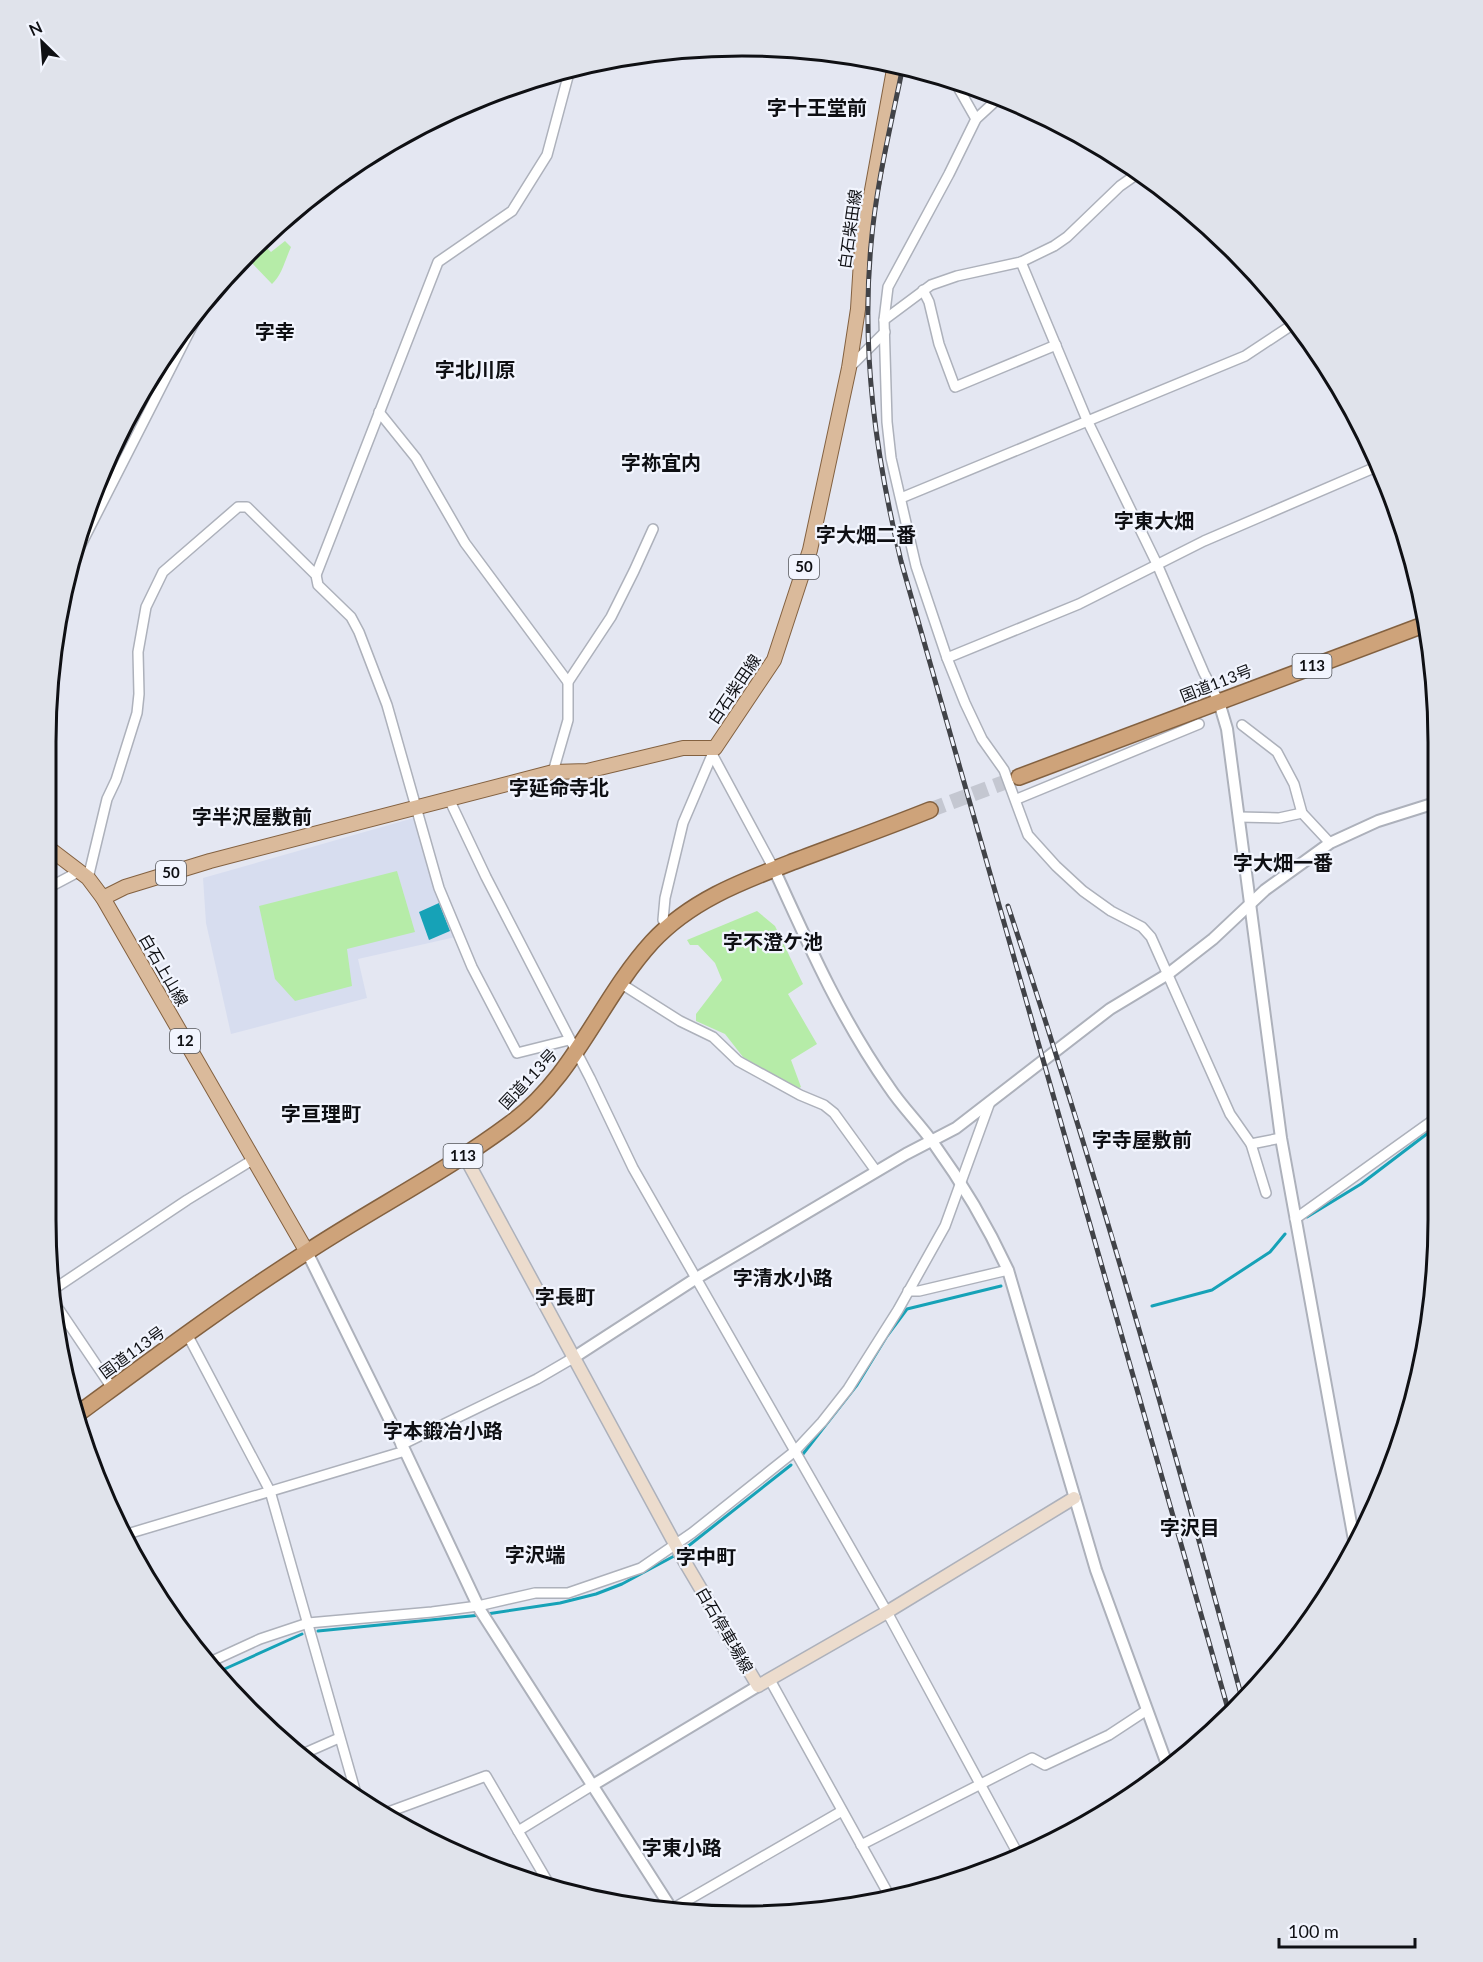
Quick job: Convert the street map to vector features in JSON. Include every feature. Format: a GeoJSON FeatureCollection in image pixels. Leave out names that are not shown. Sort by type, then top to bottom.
{"type":"FeatureCollection","features":[{"type":"Feature","properties":{"kind":"highway","name":"国道113号"},"geometry":{"type":"LineString","coordinates":[[1019,777],[1417,627]]}},
{"type":"Feature","properties":{"kind":"highway","name":"国道113号"},"geometry":{"type":"LineString","coordinates":[[83,1410],[187,1334],[307,1252],[464,1155],[526,1112],[633,964],[667,926],[686,911],[713,895],[774,869],[930,810]]}},
{"type":"Feature","properties":{"kind":"main road","name":"白石柴田線"},"geometry":{"type":"LineString","coordinates":[[103,898],[125,887],[210,861],[553,772],[587,771],[683,748],[714,751],[774,660],[810,550],[849,368],[858,309],[862,245],[893,73]]}},
{"type":"Feature","properties":{"kind":"main road","name":"白石上山線"},"geometry":{"type":"LineString","coordinates":[[56,853],[84,874],[103,898],[307,1252]]}},
{"type":"Feature","properties":{"kind":"main road","name":"白石停車場線"},"geometry":{"type":"LineString","coordinates":[[464,1155],[678,1549],[758,1686],[887,1612],[1074,1498]]}},
{"type":"Feature","properties":{"kind":"street"},"geometry":{"type":"LineString","coordinates":[[568,78],[547,155],[512,211],[438,262],[316,574],[318,585],[351,617],[359,632],[387,705],[439,888],[472,967],[517,1053],[572,1047]]}},
{"type":"Feature","properties":{"kind":"street"},"geometry":{"type":"LineString","coordinates":[[960,92],[976,119]]}},
{"type":"Feature","properties":{"kind":"street"},"geometry":{"type":"LineString","coordinates":[[993,104],[976,119],[888,287],[884,320],[887,422],[891,458],[916,566],[965,704],[982,739],[1004,770],[1017,800],[1028,835],[1083,891],[1111,912],[1142,927],[1151,937],[1230,1114],[1251,1144],[1266,1193]]}},
{"type":"Feature","properties":{"kind":"street"},"geometry":{"type":"LineString","coordinates":[[884,320],[931,285],[957,276],[1021,262],[1054,246],[1067,237],[1120,186],[1132,178]]}},
{"type":"Feature","properties":{"kind":"street"},"geometry":{"type":"LineString","coordinates":[[1021,262],[1088,420],[1157,564],[1226,722],[1281,1138],[1353,1532]]}},
{"type":"Feature","properties":{"kind":"street"},"geometry":{"type":"LineString","coordinates":[[923,290],[929,302],[939,344],[955,387],[1056,345]]}},
{"type":"Feature","properties":{"kind":"street"},"geometry":{"type":"LineString","coordinates":[[901,498],[1245,356],[1288,327]]}},
{"type":"Feature","properties":{"kind":"street"},"geometry":{"type":"LineString","coordinates":[[849,368],[885,332]]}},
{"type":"Feature","properties":{"kind":"street"},"geometry":{"type":"LineString","coordinates":[[91,526],[184,342]]}},
{"type":"Feature","properties":{"kind":"street"},"geometry":{"type":"LineString","coordinates":[[378,412],[416,458],[465,543],[568,682]]}},
{"type":"Feature","properties":{"kind":"street"},"geometry":{"type":"LineString","coordinates":[[947,658],[1079,604],[1204,541],[1371,469]]}},
{"type":"Feature","properties":{"kind":"street"},"geometry":{"type":"LineString","coordinates":[[56,885],[84,874],[137,713],[138,652],[146,608],[163,572],[238,507],[248,507],[316,574]]}},
{"type":"Feature","properties":{"kind":"street"},"geometry":{"type":"LineString","coordinates":[[553,772],[568,720],[568,682],[610,617],[653,529]]}},
{"type":"Feature","properties":{"kind":"street"},"geometry":{"type":"LineString","coordinates":[[1017,800],[1199,724]]}},
{"type":"Feature","properties":{"kind":"street"},"geometry":{"type":"LineString","coordinates":[[1242,725],[1277,752],[1294,784],[1302,813],[1330,843]]}},
{"type":"Feature","properties":{"kind":"street"},"geometry":{"type":"LineString","coordinates":[[714,751],[774,869],[828,985],[857,1038],[890,1088],[933,1141],[961,1182],[1008,1270],[1096,1570],[1165,1760]]}},
{"type":"Feature","properties":{"kind":"street"},"geometry":{"type":"LineString","coordinates":[[667,926],[663,920],[665,898],[683,823],[714,751]]}},
{"type":"Feature","properties":{"kind":"street"},"geometry":{"type":"LineString","coordinates":[[449,799],[633,1168],[887,1612],[1015,1849]]}},
{"type":"Feature","properties":{"kind":"street"},"geometry":{"type":"LineString","coordinates":[[131,1533],[403,1448],[537,1379],[695,1279],[876,1171],[956,1128],[1110,1009],[1168,974],[1213,939],[1265,890],[1330,843],[1378,821],[1428,805]]}},
{"type":"Feature","properties":{"kind":"street"},"geometry":{"type":"LineString","coordinates":[[1239,818],[1279,818],[1302,813]]}},
{"type":"Feature","properties":{"kind":"street"},"geometry":{"type":"LineString","coordinates":[[620,984],[680,1021],[713,1037],[738,1061],[800,1095],[824,1105],[834,1113],[876,1171]]}},
{"type":"Feature","properties":{"kind":"street"},"geometry":{"type":"LineString","coordinates":[[215,1660],[260,1639],[308,1623],[432,1612],[481,1611],[535,1593],[568,1593],[641,1568],[678,1549],[795,1451],[848,1389],[898,1310],[945,1226],[990,1102]]}},
{"type":"Feature","properties":{"kind":"street"},"geometry":{"type":"LineString","coordinates":[[1295,1219],[1428,1124]]}},
{"type":"Feature","properties":{"kind":"street"},"geometry":{"type":"LineString","coordinates":[[1251,1144],[1281,1138]]}},
{"type":"Feature","properties":{"kind":"street"},"geometry":{"type":"LineString","coordinates":[[59,1286],[254,1159]]}},
{"type":"Feature","properties":{"kind":"street"},"geometry":{"type":"LineString","coordinates":[[307,1252],[481,1611],[668,1902]]}},
{"type":"Feature","properties":{"kind":"street"},"geometry":{"type":"LineString","coordinates":[[908,1291],[919,1291],[1008,1270]]}},
{"type":"Feature","properties":{"kind":"street"},"geometry":{"type":"LineString","coordinates":[[62,1313],[112,1389]]}},
{"type":"Feature","properties":{"kind":"street"},"geometry":{"type":"LineString","coordinates":[[187,1334],[270,1491],[354,1787]]}},
{"type":"Feature","properties":{"kind":"street"},"geometry":{"type":"LineString","coordinates":[[770,1680],[886,1890]]}},
{"type":"Feature","properties":{"kind":"street"},"geometry":{"type":"LineString","coordinates":[[518,1831],[758,1686]]}},
{"type":"Feature","properties":{"kind":"street"},"geometry":{"type":"LineString","coordinates":[[861,1845],[1032,1758],[1045,1765],[1108,1735],[1147,1710]]}},
{"type":"Feature","properties":{"kind":"street"},"geometry":{"type":"LineString","coordinates":[[308,1752],[339,1738]]}},
{"type":"Feature","properties":{"kind":"street"},"geometry":{"type":"LineString","coordinates":[[391,1811],[486,1776],[545,1877]]}},
{"type":"Feature","properties":{"kind":"street"},"geometry":{"type":"LineString","coordinates":[[680,1903],[842,1811]]}},
{"type":"Feature","properties":{"kind":"shaded area"},"geometry":{"type":"Polygon","coordinates":[[[417,817],[460,936],[358,959],[367,998],[231,1034],[206,923],[203,878],[417,817]]]}},
{"type":"Feature","properties":{"kind":"green space"},"geometry":{"type":"Polygon","coordinates":[[[285,241],[291,247],[281,272],[272,284],[251,262],[266,247],[271,252],[285,241]]]}},
{"type":"Feature","properties":{"kind":"green space"},"geometry":{"type":"Polygon","coordinates":[[[397,871],[415,932],[347,949],[352,986],[295,1001],[275,979],[259,906],[397,871]]]}},
{"type":"Feature","properties":{"kind":"green space"},"geometry":{"type":"Polygon","coordinates":[[[757,911],[775,926],[803,984],[788,994],[817,1044],[791,1060],[801,1087],[796,1090],[743,1057],[725,1034],[696,1021],[696,1014],[722,980],[715,963],[698,945],[690,945],[687,940],[757,911]]]}},
{"type":"Feature","properties":{"kind":"water"},"geometry":{"type":"Polygon","coordinates":[[[439,903],[450,931],[429,940],[419,912],[439,903]]]}},
{"type":"Feature","properties":{"kind":"waterway"},"geometry":{"type":"LineString","coordinates":[[1307,1217],[1361,1184],[1428,1133]]}},
{"type":"Feature","properties":{"kind":"waterway"},"geometry":{"type":"LineString","coordinates":[[1152,1306],[1212,1290],[1270,1252],[1285,1234]]}},
{"type":"Feature","properties":{"kind":"waterway"},"geometry":{"type":"LineString","coordinates":[[803,1454],[857,1385],[887,1336],[907,1309],[1001,1286]]}},
{"type":"Feature","properties":{"kind":"waterway"},"geometry":{"type":"LineString","coordinates":[[682,1551],[791,1465]]}},
{"type":"Feature","properties":{"kind":"waterway"},"geometry":{"type":"LineString","coordinates":[[487,1614],[560,1603],[596,1594],[622,1584],[676,1555]]}},
{"type":"Feature","properties":{"kind":"waterway"},"geometry":{"type":"LineString","coordinates":[[318,1631],[481,1615]]}},
{"type":"Feature","properties":{"kind":"waterway"},"geometry":{"type":"LineString","coordinates":[[223,1670],[302,1634]]}},
{"type":"Feature","properties":{"kind":"tunnel"},"geometry":{"type":"LineString","coordinates":[[930,810],[1019,777]]}},
{"type":"Feature","properties":{"kind":"railway"},"geometry":{"type":"LineString","coordinates":[[901,75],[876,200],[868,285],[873,404],[884,483],[901,561],[1227,1706]]}},
{"type":"Feature","properties":{"kind":"railway"},"geometry":{"type":"LineString","coordinates":[[1008,906],[1131,1302],[1240,1692]]}},
{"type":"Feature","properties":{"kind":"district","name":"字十王堂前"},"geometry":{"type":"Point","coordinates":[817,108]}},
{"type":"Feature","properties":{"kind":"district","name":"字幸"},"geometry":{"type":"Point","coordinates":[275,332]}},
{"type":"Feature","properties":{"kind":"district","name":"字北川原"},"geometry":{"type":"Point","coordinates":[475,370]}},
{"type":"Feature","properties":{"kind":"district","name":"字祢宜内"},"geometry":{"type":"Point","coordinates":[661,463]}},
{"type":"Feature","properties":{"kind":"district","name":"字東大畑"},"geometry":{"type":"Point","coordinates":[1154,521]}},
{"type":"Feature","properties":{"kind":"district","name":"字大畑二番"},"geometry":{"type":"Point","coordinates":[866,535]}},
{"type":"Feature","properties":{"kind":"district","name":"字延命寺北"},"geometry":{"type":"Point","coordinates":[559,788]}},
{"type":"Feature","properties":{"kind":"district","name":"字半沢屋敷前"},"geometry":{"type":"Point","coordinates":[252,817]}},
{"type":"Feature","properties":{"kind":"district","name":"字大畑一番"},"geometry":{"type":"Point","coordinates":[1283,863]}},
{"type":"Feature","properties":{"kind":"district","name":"字不澄ケ池"},"geometry":{"type":"Point","coordinates":[773,942]}},
{"type":"Feature","properties":{"kind":"district","name":"字亘理町"},"geometry":{"type":"Point","coordinates":[321,1114]}},
{"type":"Feature","properties":{"kind":"district","name":"字寺屋敷前"},"geometry":{"type":"Point","coordinates":[1142,1140]}},
{"type":"Feature","properties":{"kind":"district","name":"字清水小路"},"geometry":{"type":"Point","coordinates":[783,1278]}},
{"type":"Feature","properties":{"kind":"district","name":"字長町"},"geometry":{"type":"Point","coordinates":[565,1297]}},
{"type":"Feature","properties":{"kind":"district","name":"字本鍛冶小路"},"geometry":{"type":"Point","coordinates":[443,1431]}},
{"type":"Feature","properties":{"kind":"district","name":"字沢目"},"geometry":{"type":"Point","coordinates":[1190,1528]}},
{"type":"Feature","properties":{"kind":"district","name":"字沢端"},"geometry":{"type":"Point","coordinates":[535,1555]}},
{"type":"Feature","properties":{"kind":"district","name":"字中町"},"geometry":{"type":"Point","coordinates":[706,1557]}},
{"type":"Feature","properties":{"kind":"district","name":"字東小路"},"geometry":{"type":"Point","coordinates":[682,1848]}}]}
